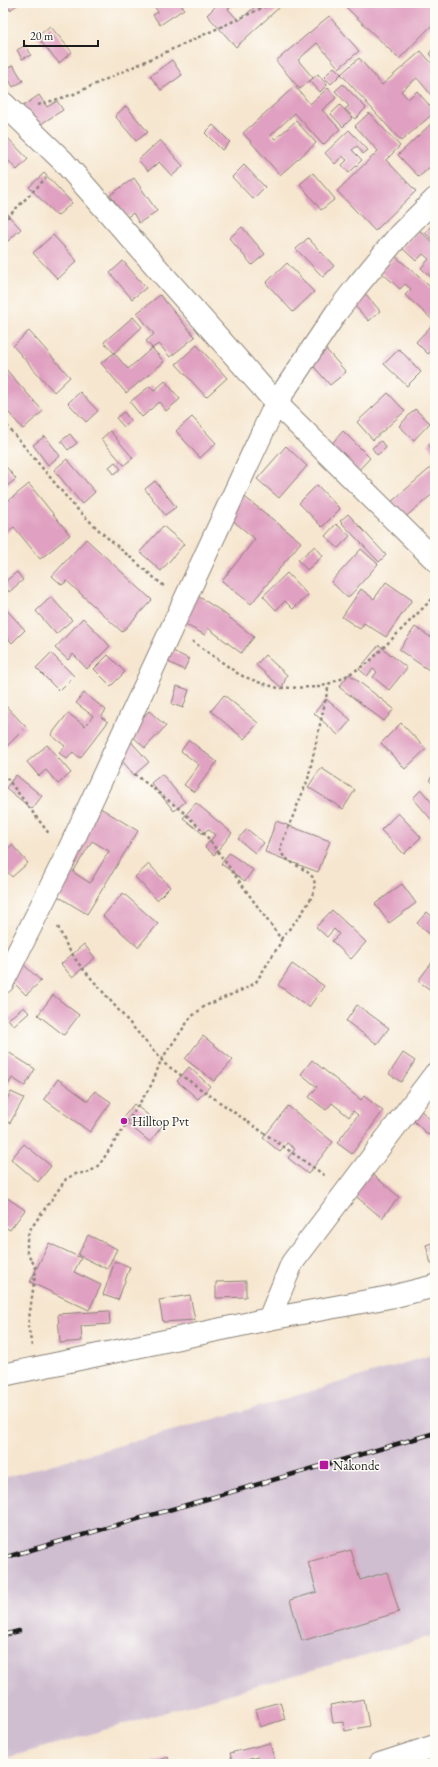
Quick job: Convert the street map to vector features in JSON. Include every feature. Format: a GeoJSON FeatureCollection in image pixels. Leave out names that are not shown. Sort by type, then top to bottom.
{"type":"FeatureCollection","features":[{"type":"Feature","properties":{"kind":"street"},"geometry":{"type":"LineString","coordinates":[[8,108],[63,161],[276,403],[435,560]]}},
{"type":"Feature","properties":{"kind":"street"},"geometry":{"type":"LineString","coordinates":[[3,982],[66,856],[113,757],[276,403],[336,313],[357,286],[400,234],[435,199]]}},
{"type":"Feature","properties":{"kind":"street"},"geometry":{"type":"LineString","coordinates":[[269,1319],[292,1263],[435,1074]]}},
{"type":"Feature","properties":{"kind":"street"},"geometry":{"type":"LineString","coordinates":[[3,1375],[45,1368],[269,1319],[395,1296],[435,1286]]}},
{"type":"Feature","properties":{"kind":"street"},"geometry":{"type":"LineString","coordinates":[[380,1764],[435,1746]]}},
{"type":"Feature","properties":{"kind":"path"},"geometry":{"type":"LineString","coordinates":[[8,108],[74,94],[273,3]]}},
{"type":"Feature","properties":{"kind":"path"},"geometry":{"type":"LineString","coordinates":[[3,222],[63,161]]}},
{"type":"Feature","properties":{"kind":"path"},"geometry":{"type":"LineString","coordinates":[[3,421],[82,514],[183,603]]}},
{"type":"Feature","properties":{"kind":"path"},"geometry":{"type":"LineString","coordinates":[[172,628],[240,675],[278,688],[320,687],[341,680],[368,663],[435,596]]}},
{"type":"Feature","properties":{"kind":"path"},"geometry":{"type":"LineString","coordinates":[[45,1368],[32,1346],[28,1326],[36,1268],[27,1252],[29,1231],[66,1179],[75,1174],[90,1172],[100,1164],[152,1084],[161,1060],[182,1028],[194,1013],[205,1006],[250,987],[256,982],[279,946],[281,939],[312,899],[315,885],[313,877],[283,856],[280,848],[308,779],[329,684]]}},
{"type":"Feature","properties":{"kind":"path"},"geometry":{"type":"LineString","coordinates":[[113,757],[182,812],[202,831],[281,939]]}},
{"type":"Feature","properties":{"kind":"path"},"geometry":{"type":"LineString","coordinates":[[3,773],[66,856]]}},
{"type":"Feature","properties":{"kind":"path"},"geometry":{"type":"LineString","coordinates":[[45,898],[67,946],[78,963],[161,1060],[347,1191]]}},
{"type":"Feature","properties":{"kind":"shaded area"},"geometry":{"type":"Polygon","coordinates":[[[435,1354],[435,1635],[3,1759],[3,1478],[268,1404],[435,1354]]]}},
{"type":"Feature","properties":{"kind":"building"},"geometry":{"type":"Polygon","coordinates":[[[5,3],[20,3],[10,10],[5,3]]]}},
{"type":"Feature","properties":{"kind":"building"},"geometry":{"type":"Polygon","coordinates":[[[152,3],[180,3],[184,9],[160,25],[153,15],[158,12],[152,3]]]}},
{"type":"Feature","properties":{"kind":"building"},"geometry":{"type":"Polygon","coordinates":[[[219,3],[236,3],[228,9],[239,21],[259,3],[284,3],[236,47],[207,15],[219,3]]]}},
{"type":"Feature","properties":{"kind":"building"},"geometry":{"type":"Polygon","coordinates":[[[348,3],[435,3],[435,22],[399,59],[345,6],[348,3]]]}},
{"type":"Feature","properties":{"kind":"building"},"geometry":{"type":"Polygon","coordinates":[[[329,16],[359,51],[339,68],[317,43],[298,60],[313,78],[300,89],[276,61],[329,16]]]}},
{"type":"Feature","properties":{"kind":"building"},"geometry":{"type":"Polygon","coordinates":[[[50,26],[72,52],[59,63],[37,37],[50,26]]]}},
{"type":"Feature","properties":{"kind":"building"},"geometry":{"type":"Polygon","coordinates":[[[26,45],[31,55],[22,59],[17,50],[26,45]]]}},
{"type":"Feature","properties":{"kind":"building"},"geometry":{"type":"Polygon","coordinates":[[[435,46],[435,59],[429,54],[435,46]]]}},
{"type":"Feature","properties":{"kind":"building"},"geometry":{"type":"Polygon","coordinates":[[[421,51],[435,67],[435,96],[433,97],[417,78],[401,91],[408,99],[417,91],[435,112],[401,141],[341,74],[359,58],[382,85],[421,51]]]}},
{"type":"Feature","properties":{"kind":"building"},"geometry":{"type":"Polygon","coordinates":[[[172,60],[182,75],[161,90],[150,76],[172,60]]]}},
{"type":"Feature","properties":{"kind":"building"},"geometry":{"type":"Polygon","coordinates":[[[13,65],[23,81],[13,87],[4,71],[13,65]]]}},
{"type":"Feature","properties":{"kind":"building"},"geometry":{"type":"Polygon","coordinates":[[[334,67],[341,74],[331,84],[324,77],[334,67]]]}},
{"type":"Feature","properties":{"kind":"building"},"geometry":{"type":"Polygon","coordinates":[[[318,74],[327,85],[320,92],[310,81],[318,74]]]}},
{"type":"Feature","properties":{"kind":"building"},"geometry":{"type":"Polygon","coordinates":[[[343,84],[366,108],[355,119],[345,109],[349,106],[335,91],[343,84]]]}},
{"type":"Feature","properties":{"kind":"building"},"geometry":{"type":"Polygon","coordinates":[[[295,86],[310,104],[328,88],[336,98],[322,110],[340,129],[323,145],[295,113],[271,135],[275,139],[296,121],[316,143],[280,175],[243,133],[295,86]]]}},
{"type":"Feature","properties":{"kind":"building"},"geometry":{"type":"Polygon","coordinates":[[[39,95],[47,107],[57,101],[63,110],[36,127],[23,106],[39,95]]]}},
{"type":"Feature","properties":{"kind":"building"},"geometry":{"type":"Polygon","coordinates":[[[340,105],[352,118],[343,127],[331,114],[340,105]]]}},
{"type":"Feature","properties":{"kind":"building"},"geometry":{"type":"Polygon","coordinates":[[[126,106],[148,132],[136,141],[115,116],[126,106]]]}},
{"type":"Feature","properties":{"kind":"building"},"geometry":{"type":"Polygon","coordinates":[[[369,113],[400,146],[386,160],[416,191],[375,231],[337,191],[378,151],[355,126],[369,113]]]}},
{"type":"Feature","properties":{"kind":"building"},"geometry":{"type":"Polygon","coordinates":[[[435,120],[435,162],[419,177],[398,155],[435,120]]]}},
{"type":"Feature","properties":{"kind":"building"},"geometry":{"type":"Polygon","coordinates":[[[213,125],[230,142],[222,150],[205,133],[213,125]]]}},
{"type":"Feature","properties":{"kind":"building"},"geometry":{"type":"Polygon","coordinates":[[[349,130],[368,150],[363,154],[357,146],[352,150],[362,160],[349,173],[342,165],[347,160],[342,156],[335,164],[325,153],[349,130]]]}},
{"type":"Feature","properties":{"kind":"building"},"geometry":{"type":"Polygon","coordinates":[[[3,133],[28,159],[17,170],[3,155],[3,133]]]}},
{"type":"Feature","properties":{"kind":"building"},"geometry":{"type":"Polygon","coordinates":[[[160,140],[183,166],[172,176],[159,162],[148,171],[138,160],[160,140]]]}},
{"type":"Feature","properties":{"kind":"building"},"geometry":{"type":"Polygon","coordinates":[[[244,165],[265,187],[253,199],[232,177],[244,165]]]}},
{"type":"Feature","properties":{"kind":"building"},"geometry":{"type":"Polygon","coordinates":[[[44,173],[72,203],[57,216],[29,187],[44,173]]]}},
{"type":"Feature","properties":{"kind":"building"},"geometry":{"type":"Polygon","coordinates":[[[313,173],[335,199],[321,210],[300,184],[313,173]]]}},
{"type":"Feature","properties":{"kind":"building"},"geometry":{"type":"Polygon","coordinates":[[[134,178],[157,211],[139,223],[133,213],[126,218],[110,195],[134,178]]]}},
{"type":"Feature","properties":{"kind":"building"},"geometry":{"type":"Polygon","coordinates":[[[5,212],[21,229],[8,241],[3,236],[3,213],[5,212]]]}},
{"type":"Feature","properties":{"kind":"building"},"geometry":{"type":"Polygon","coordinates":[[[435,221],[435,242],[425,233],[435,221]]]}},
{"type":"Feature","properties":{"kind":"building"},"geometry":{"type":"Polygon","coordinates":[[[242,227],[265,254],[252,265],[229,238],[242,227]]]}},
{"type":"Feature","properties":{"kind":"building"},"geometry":{"type":"Polygon","coordinates":[[[419,230],[435,245],[435,281],[421,268],[429,259],[423,254],[416,261],[402,248],[419,230]]]}},
{"type":"Feature","properties":{"kind":"building"},"geometry":{"type":"Polygon","coordinates":[[[53,235],[77,261],[58,279],[33,253],[53,235]]]}},
{"type":"Feature","properties":{"kind":"building"},"geometry":{"type":"Polygon","coordinates":[[[308,238],[334,266],[323,277],[296,249],[308,238]]]}},
{"type":"Feature","properties":{"kind":"building"},"geometry":{"type":"Polygon","coordinates":[[[395,256],[435,291],[435,322],[405,295],[411,289],[405,284],[400,289],[381,272],[395,256]]]}},
{"type":"Feature","properties":{"kind":"building"},"geometry":{"type":"Polygon","coordinates":[[[123,261],[146,288],[132,299],[110,273],[123,261]]]}},
{"type":"Feature","properties":{"kind":"building"},"geometry":{"type":"Polygon","coordinates":[[[287,263],[314,292],[293,312],[266,283],[287,263]]]}},
{"type":"Feature","properties":{"kind":"building"},"geometry":{"type":"Polygon","coordinates":[[[364,292],[380,311],[369,321],[352,303],[364,292]]]}},
{"type":"Feature","properties":{"kind":"building"},"geometry":{"type":"Polygon","coordinates":[[[160,295],[195,337],[170,357],[159,344],[152,348],[146,341],[154,334],[137,313],[160,295]]]}},
{"type":"Feature","properties":{"kind":"building"},"geometry":{"type":"Polygon","coordinates":[[[133,317],[142,327],[114,353],[104,342],[133,317]]]}},
{"type":"Feature","properties":{"kind":"building"},"geometry":{"type":"Polygon","coordinates":[[[432,325],[435,328],[435,346],[428,354],[416,342],[432,325]]]}},
{"type":"Feature","properties":{"kind":"building"},"geometry":{"type":"Polygon","coordinates":[[[29,331],[70,377],[54,392],[13,346],[29,331]]]}},
{"type":"Feature","properties":{"kind":"building"},"geometry":{"type":"Polygon","coordinates":[[[316,338],[346,372],[330,385],[301,352],[316,338]]]}},
{"type":"Feature","properties":{"kind":"building"},"geometry":{"type":"Polygon","coordinates":[[[197,345],[227,378],[206,397],[176,364],[197,345]]]}},
{"type":"Feature","properties":{"kind":"building"},"geometry":{"type":"Polygon","coordinates":[[[152,348],[164,362],[126,393],[101,363],[114,353],[128,369],[152,348]]]}},
{"type":"Feature","properties":{"kind":"building"},"geometry":{"type":"Polygon","coordinates":[[[399,349],[421,372],[407,386],[384,364],[399,349]]]}},
{"type":"Feature","properties":{"kind":"building"},"geometry":{"type":"Polygon","coordinates":[[[3,366],[43,411],[23,429],[3,406],[3,366]]]}},
{"type":"Feature","properties":{"kind":"building"},"geometry":{"type":"Polygon","coordinates":[[[165,381],[180,399],[166,411],[159,402],[142,417],[130,402],[150,386],[154,391],[165,381]]]}},
{"type":"Feature","properties":{"kind":"building"},"geometry":{"type":"Polygon","coordinates":[[[80,392],[98,411],[86,422],[68,403],[80,392]]]}},
{"type":"Feature","properties":{"kind":"building"},"geometry":{"type":"Polygon","coordinates":[[[388,393],[405,411],[373,440],[357,422],[388,393]]]}},
{"type":"Feature","properties":{"kind":"building"},"geometry":{"type":"Polygon","coordinates":[[[415,409],[430,423],[414,440],[399,426],[415,409]]]}},
{"type":"Feature","properties":{"kind":"building"},"geometry":{"type":"Polygon","coordinates":[[[124,412],[131,421],[124,427],[116,418],[124,412]]]}},
{"type":"Feature","properties":{"kind":"building"},"geometry":{"type":"Polygon","coordinates":[[[192,417],[216,443],[200,458],[176,431],[192,417]]]}},
{"type":"Feature","properties":{"kind":"building"},"geometry":{"type":"Polygon","coordinates":[[[110,431],[133,458],[124,465],[101,439],[110,431]]]}},
{"type":"Feature","properties":{"kind":"building"},"geometry":{"type":"Polygon","coordinates":[[[343,431],[370,458],[355,474],[328,448],[343,431]]]}},
{"type":"Feature","properties":{"kind":"building"},"geometry":{"type":"Polygon","coordinates":[[[70,434],[77,443],[68,450],[61,441],[70,434]]]}},
{"type":"Feature","properties":{"kind":"building"},"geometry":{"type":"Polygon","coordinates":[[[45,436],[60,456],[48,465],[33,445],[45,436]]]}},
{"type":"Feature","properties":{"kind":"building"},"geometry":{"type":"Polygon","coordinates":[[[435,438],[435,453],[428,444],[435,438]]]}},
{"type":"Feature","properties":{"kind":"building"},"geometry":{"type":"Polygon","coordinates":[[[381,441],[386,448],[377,455],[372,448],[381,441]]]}},
{"type":"Feature","properties":{"kind":"building"},"geometry":{"type":"Polygon","coordinates":[[[286,446],[307,466],[279,498],[257,479],[286,446]]]}},
{"type":"Feature","properties":{"kind":"building"},"geometry":{"type":"Polygon","coordinates":[[[67,459],[95,492],[82,504],[54,470],[67,459]]]}},
{"type":"Feature","properties":{"kind":"building"},"geometry":{"type":"Polygon","coordinates":[[[115,462],[121,469],[114,474],[109,467],[115,462]]]}},
{"type":"Feature","properties":{"kind":"building"},"geometry":{"type":"Polygon","coordinates":[[[3,463],[16,479],[3,489],[3,463]]]}},
{"type":"Feature","properties":{"kind":"building"},"geometry":{"type":"Polygon","coordinates":[[[435,464],[435,492],[403,519],[390,503],[435,464]]]}},
{"type":"Feature","properties":{"kind":"building"},"geometry":{"type":"Polygon","coordinates":[[[155,481],[176,507],[165,515],[145,489],[155,481]]]}},
{"type":"Feature","properties":{"kind":"building"},"geometry":{"type":"Polygon","coordinates":[[[29,484],[70,535],[40,559],[14,527],[3,536],[3,505],[29,484]]]}},
{"type":"Feature","properties":{"kind":"building"},"geometry":{"type":"Polygon","coordinates":[[[317,485],[340,509],[322,527],[299,503],[317,485]]]}},
{"type":"Feature","properties":{"kind":"building"},"geometry":{"type":"Polygon","coordinates":[[[241,494],[301,542],[251,604],[222,581],[255,539],[225,514],[241,494]]]}},
{"type":"Feature","properties":{"kind":"building"},"geometry":{"type":"Polygon","coordinates":[[[348,514],[386,555],[379,562],[340,521],[348,514]]]}},
{"type":"Feature","properties":{"kind":"building"},"geometry":{"type":"Polygon","coordinates":[[[336,524],[350,536],[338,548],[325,536],[336,524]]]}},
{"type":"Feature","properties":{"kind":"building"},"geometry":{"type":"Polygon","coordinates":[[[163,526],[184,544],[161,571],[140,552],[163,526]]]}},
{"type":"Feature","properties":{"kind":"building"},"geometry":{"type":"Polygon","coordinates":[[[86,539],[152,600],[122,632],[67,581],[62,585],[52,576],[86,539]]]}},
{"type":"Feature","properties":{"kind":"building"},"geometry":{"type":"Polygon","coordinates":[[[315,546],[323,556],[307,570],[298,560],[315,546]]]}},
{"type":"Feature","properties":{"kind":"building"},"geometry":{"type":"Polygon","coordinates":[[[361,549],[378,564],[348,598],[331,582],[361,549]]]}},
{"type":"Feature","properties":{"kind":"building"},"geometry":{"type":"Polygon","coordinates":[[[17,572],[23,580],[9,592],[5,585],[7,580],[17,572]]]}},
{"type":"Feature","properties":{"kind":"building"},"geometry":{"type":"Polygon","coordinates":[[[287,573],[308,595],[293,609],[285,601],[276,610],[263,596],[287,573]]]}},
{"type":"Feature","properties":{"kind":"building"},"geometry":{"type":"Polygon","coordinates":[[[386,582],[412,600],[386,637],[364,623],[360,629],[342,617],[361,589],[374,599],[386,582]]]}},
{"type":"Feature","properties":{"kind":"building"},"geometry":{"type":"Polygon","coordinates":[[[190,591],[221,611],[254,637],[241,653],[208,628],[205,635],[175,619],[190,591]]]}},
{"type":"Feature","properties":{"kind":"building"},"geometry":{"type":"Polygon","coordinates":[[[51,597],[72,620],[56,634],[36,611],[51,597]]]}},
{"type":"Feature","properties":{"kind":"building"},"geometry":{"type":"Polygon","coordinates":[[[3,606],[25,630],[12,643],[3,633],[3,606]]]}},
{"type":"Feature","properties":{"kind":"building"},"geometry":{"type":"Polygon","coordinates":[[[83,618],[110,646],[87,669],[73,654],[68,660],[55,648],[83,618]]]}},
{"type":"Feature","properties":{"kind":"building"},"geometry":{"type":"Polygon","coordinates":[[[415,627],[435,640],[435,661],[429,670],[399,650],[415,627]]]}},
{"type":"Feature","properties":{"kind":"building"},"geometry":{"type":"Polygon","coordinates":[[[379,645],[407,668],[389,690],[373,677],[377,672],[373,669],[367,676],[359,669],[379,645]]]}},
{"type":"Feature","properties":{"kind":"building"},"geometry":{"type":"Polygon","coordinates":[[[163,646],[189,659],[184,670],[157,656],[163,646]]]}},
{"type":"Feature","properties":{"kind":"building"},"geometry":{"type":"Polygon","coordinates":[[[51,653],[74,676],[59,691],[36,668],[51,653]]]}},
{"type":"Feature","properties":{"kind":"building"},"geometry":{"type":"Polygon","coordinates":[[[108,655],[125,672],[111,686],[94,669],[108,655]]]}},
{"type":"Feature","properties":{"kind":"building"},"geometry":{"type":"Polygon","coordinates":[[[265,655],[287,675],[282,688],[256,665],[265,655]]]}},
{"type":"Feature","properties":{"kind":"building"},"geometry":{"type":"Polygon","coordinates":[[[349,674],[394,709],[384,721],[339,687],[349,674]]]}},
{"type":"Feature","properties":{"kind":"building"},"geometry":{"type":"Polygon","coordinates":[[[177,686],[189,690],[183,708],[172,704],[177,686]]]}},
{"type":"Feature","properties":{"kind":"building"},"geometry":{"type":"Polygon","coordinates":[[[84,693],[106,710],[101,717],[108,722],[80,758],[73,752],[67,759],[59,753],[65,746],[51,735],[68,713],[85,726],[93,716],[76,703],[84,693]]]}},
{"type":"Feature","properties":{"kind":"building"},"geometry":{"type":"Polygon","coordinates":[[[224,695],[258,723],[244,739],[211,711],[224,695]]]}},
{"type":"Feature","properties":{"kind":"building"},"geometry":{"type":"Polygon","coordinates":[[[326,699],[351,720],[338,735],[314,713],[326,699]]]}},
{"type":"Feature","properties":{"kind":"building"},"geometry":{"type":"Polygon","coordinates":[[[3,703],[26,727],[3,750],[3,703]]]}},
{"type":"Feature","properties":{"kind":"building"},"geometry":{"type":"Polygon","coordinates":[[[149,711],[166,726],[145,748],[129,733],[149,711]]]}},
{"type":"Feature","properties":{"kind":"building"},"geometry":{"type":"Polygon","coordinates":[[[401,723],[426,749],[405,769],[381,743],[401,723]]]}},
{"type":"Feature","properties":{"kind":"building"},"geometry":{"type":"Polygon","coordinates":[[[127,737],[149,762],[134,775],[113,750],[127,737]]]}},
{"type":"Feature","properties":{"kind":"building"},"geometry":{"type":"Polygon","coordinates":[[[189,740],[217,762],[194,792],[184,785],[199,765],[181,751],[189,740]]]}},
{"type":"Feature","properties":{"kind":"building"},"geometry":{"type":"Polygon","coordinates":[[[47,745],[71,773],[58,784],[46,770],[39,776],[27,762],[47,745]]]}},
{"type":"Feature","properties":{"kind":"building"},"geometry":{"type":"Polygon","coordinates":[[[321,768],[355,790],[343,809],[308,787],[321,768]]]}},
{"type":"Feature","properties":{"kind":"building"},"geometry":{"type":"Polygon","coordinates":[[[162,774],[185,802],[174,811],[151,783],[162,774]]]}},
{"type":"Feature","properties":{"kind":"building"},"geometry":{"type":"Polygon","coordinates":[[[435,774],[435,786],[429,780],[435,774]]]}},
{"type":"Feature","properties":{"kind":"building"},"geometry":{"type":"Polygon","coordinates":[[[16,775],[42,796],[32,809],[6,788],[16,775]]]}},
{"type":"Feature","properties":{"kind":"building"},"geometry":{"type":"Polygon","coordinates":[[[421,790],[435,806],[435,824],[413,798],[421,790]]]}},
{"type":"Feature","properties":{"kind":"building"},"geometry":{"type":"Polygon","coordinates":[[[196,803],[232,833],[214,855],[205,847],[215,835],[208,829],[203,834],[183,818],[196,803]]]}},
{"type":"Feature","properties":{"kind":"building"},"geometry":{"type":"Polygon","coordinates":[[[97,806],[138,831],[87,914],[46,889],[97,806]],[[92,841],[73,872],[90,883],[109,851],[92,841]]]}},
{"type":"Feature","properties":{"kind":"building"},"geometry":{"type":"Polygon","coordinates":[[[398,813],[421,837],[404,854],[381,830],[398,813]]]}},
{"type":"Feature","properties":{"kind":"building"},"geometry":{"type":"Polygon","coordinates":[[[276,821],[330,841],[318,872],[265,852],[276,821]]]}},
{"type":"Feature","properties":{"kind":"building"},"geometry":{"type":"Polygon","coordinates":[[[247,829],[264,843],[255,853],[238,839],[247,829]]]}},
{"type":"Feature","properties":{"kind":"building"},"geometry":{"type":"Polygon","coordinates":[[[12,845],[28,863],[12,877],[3,867],[3,853],[12,845]]]}},
{"type":"Feature","properties":{"kind":"building"},"geometry":{"type":"Polygon","coordinates":[[[229,853],[253,870],[245,881],[221,864],[229,853]]]}},
{"type":"Feature","properties":{"kind":"building"},"geometry":{"type":"Polygon","coordinates":[[[149,864],[170,887],[157,900],[135,877],[149,864]]]}},
{"type":"Feature","properties":{"kind":"building"},"geometry":{"type":"Polygon","coordinates":[[[402,884],[416,903],[389,923],[375,904],[402,884]]]}},
{"type":"Feature","properties":{"kind":"building"},"geometry":{"type":"Polygon","coordinates":[[[123,893],[158,924],[138,947],[103,916],[123,893]]]}},
{"type":"Feature","properties":{"kind":"building"},"geometry":{"type":"Polygon","coordinates":[[[332,910],[366,942],[351,959],[332,941],[339,934],[334,929],[327,937],[316,927],[332,910]]]}},
{"type":"Feature","properties":{"kind":"building"},"geometry":{"type":"Polygon","coordinates":[[[427,912],[435,919],[435,939],[417,923],[427,912]]]}},
{"type":"Feature","properties":{"kind":"building"},"geometry":{"type":"Polygon","coordinates":[[[84,944],[95,958],[72,977],[61,964],[84,944]]]}},
{"type":"Feature","properties":{"kind":"building"},"geometry":{"type":"Polygon","coordinates":[[[433,961],[435,962],[435,993],[418,981],[433,961]]]}},
{"type":"Feature","properties":{"kind":"building"},"geometry":{"type":"Polygon","coordinates":[[[22,963],[41,981],[26,995],[8,977],[22,963]]]}},
{"type":"Feature","properties":{"kind":"building"},"geometry":{"type":"Polygon","coordinates":[[[292,964],[324,986],[309,1007],[278,985],[292,964]]]}},
{"type":"Feature","properties":{"kind":"building"},"geometry":{"type":"Polygon","coordinates":[[[53,995],[79,1015],[64,1035],[38,1015],[53,995]]]}},
{"type":"Feature","properties":{"kind":"building"},"geometry":{"type":"Polygon","coordinates":[[[357,1005],[389,1028],[377,1044],[346,1021],[357,1005]]]}},
{"type":"Feature","properties":{"kind":"building"},"geometry":{"type":"Polygon","coordinates":[[[24,1007],[29,1013],[14,1026],[8,1019],[24,1007]]]}},
{"type":"Feature","properties":{"kind":"building"},"geometry":{"type":"Polygon","coordinates":[[[203,1036],[233,1060],[214,1081],[185,1059],[203,1036]]]}},
{"type":"Feature","properties":{"kind":"building"},"geometry":{"type":"Polygon","coordinates":[[[8,1052],[35,1069],[25,1086],[12,1078],[8,1085],[3,1082],[3,1071],[5,1068],[3,1067],[3,1059],[8,1052]]]}},
{"type":"Feature","properties":{"kind":"building"},"geometry":{"type":"Polygon","coordinates":[[[403,1053],[415,1061],[401,1082],[389,1074],[403,1053]]]}},
{"type":"Feature","properties":{"kind":"building"},"geometry":{"type":"Polygon","coordinates":[[[312,1060],[361,1100],[364,1096],[383,1111],[352,1154],[337,1143],[358,1115],[353,1111],[349,1117],[332,1103],[326,1110],[309,1097],[317,1087],[301,1074],[312,1060]]]}},
{"type":"Feature","properties":{"kind":"building"},"geometry":{"type":"Polygon","coordinates":[[[189,1067],[210,1086],[198,1099],[177,1081],[189,1067]]]}},
{"type":"Feature","properties":{"kind":"building"},"geometry":{"type":"Polygon","coordinates":[[[58,1079],[88,1101],[95,1091],[111,1102],[90,1132],[44,1099],[58,1079]]]}},
{"type":"Feature","properties":{"kind":"building"},"geometry":{"type":"Polygon","coordinates":[[[11,1092],[24,1098],[10,1123],[3,1119],[3,1106],[11,1092]]]}},
{"type":"Feature","properties":{"kind":"building"},"geometry":{"type":"Polygon","coordinates":[[[413,1103],[435,1124],[435,1128],[428,1135],[405,1112],[413,1103]]]}},
{"type":"Feature","properties":{"kind":"building"},"geometry":{"type":"Polygon","coordinates":[[[134,1104],[162,1126],[150,1142],[122,1119],[134,1104]]]}},
{"type":"Feature","properties":{"kind":"building"},"geometry":{"type":"Polygon","coordinates":[[[288,1106],[333,1142],[308,1174],[288,1158],[295,1149],[287,1143],[280,1152],[263,1138],[288,1106]]]}},
{"type":"Feature","properties":{"kind":"building"},"geometry":{"type":"Polygon","coordinates":[[[24,1144],[51,1166],[38,1182],[11,1159],[24,1144]]]}},
{"type":"Feature","properties":{"kind":"building"},"geometry":{"type":"Polygon","coordinates":[[[370,1172],[399,1197],[382,1218],[352,1193],[370,1172]]]}},
{"type":"Feature","properties":{"kind":"building"},"geometry":{"type":"Polygon","coordinates":[[[3,1195],[25,1210],[10,1230],[3,1226],[3,1195]]]}},
{"type":"Feature","properties":{"kind":"building"},"geometry":{"type":"Polygon","coordinates":[[[88,1235],[117,1249],[107,1269],[78,1255],[88,1235]]]}},
{"type":"Feature","properties":{"kind":"building"},"geometry":{"type":"Polygon","coordinates":[[[435,1242],[435,1263],[431,1264],[426,1245],[435,1242]]]}},
{"type":"Feature","properties":{"kind":"building"},"geometry":{"type":"Polygon","coordinates":[[[49,1243],[81,1258],[74,1272],[101,1285],[89,1310],[30,1282],[49,1243]]]}},
{"type":"Feature","properties":{"kind":"building"},"geometry":{"type":"Polygon","coordinates":[[[115,1261],[130,1267],[118,1300],[103,1295],[115,1261]]]}},
{"type":"Feature","properties":{"kind":"building"},"geometry":{"type":"Polygon","coordinates":[[[246,1281],[246,1297],[216,1298],[216,1282],[246,1281]]]}},
{"type":"Feature","properties":{"kind":"building"},"geometry":{"type":"Polygon","coordinates":[[[190,1295],[195,1320],[163,1322],[159,1300],[190,1295]]]}},
{"type":"Feature","properties":{"kind":"building"},"geometry":{"type":"Polygon","coordinates":[[[109,1311],[110,1324],[81,1326],[82,1341],[60,1343],[58,1314],[109,1311]]]}},
{"type":"Feature","properties":{"kind":"building"},"geometry":{"type":"Polygon","coordinates":[[[351,1550],[360,1580],[387,1572],[399,1612],[302,1641],[290,1600],[317,1592],[308,1562],[351,1550]]]}},
{"type":"Feature","properties":{"kind":"building"},"geometry":{"type":"Polygon","coordinates":[[[364,1699],[369,1726],[345,1731],[344,1722],[333,1723],[330,1705],[364,1699]]]}},
{"type":"Feature","properties":{"kind":"building"},"geometry":{"type":"Polygon","coordinates":[[[280,1702],[285,1719],[260,1727],[255,1709],[280,1702]]]}},
{"type":"Feature","properties":{"kind":"building"},"geometry":{"type":"Polygon","coordinates":[[[270,1743],[275,1762],[259,1764],[257,1757],[233,1764],[230,1753],[270,1743]]]}},
{"type":"Feature","properties":{"kind":"building"},"geometry":{"type":"Polygon","coordinates":[[[168,1757],[170,1764],[148,1764],[168,1757]]]}},
{"type":"Feature","properties":{"kind":"railway"},"geometry":{"type":"LineString","coordinates":[[3,1558],[435,1433]]}},
{"type":"Feature","properties":{"kind":"railway"},"geometry":{"type":"LineString","coordinates":[[3,1635],[19,1631]]}},
{"type":"Feature","properties":{"kind":"place","name":"Hilltop Pvt"},"geometry":{"type":"Point","coordinates":[124,1121]}},
{"type":"Feature","properties":{"kind":"place","name":"Nakonde"},"geometry":{"type":"Point","coordinates":[324,1465]}}]}
